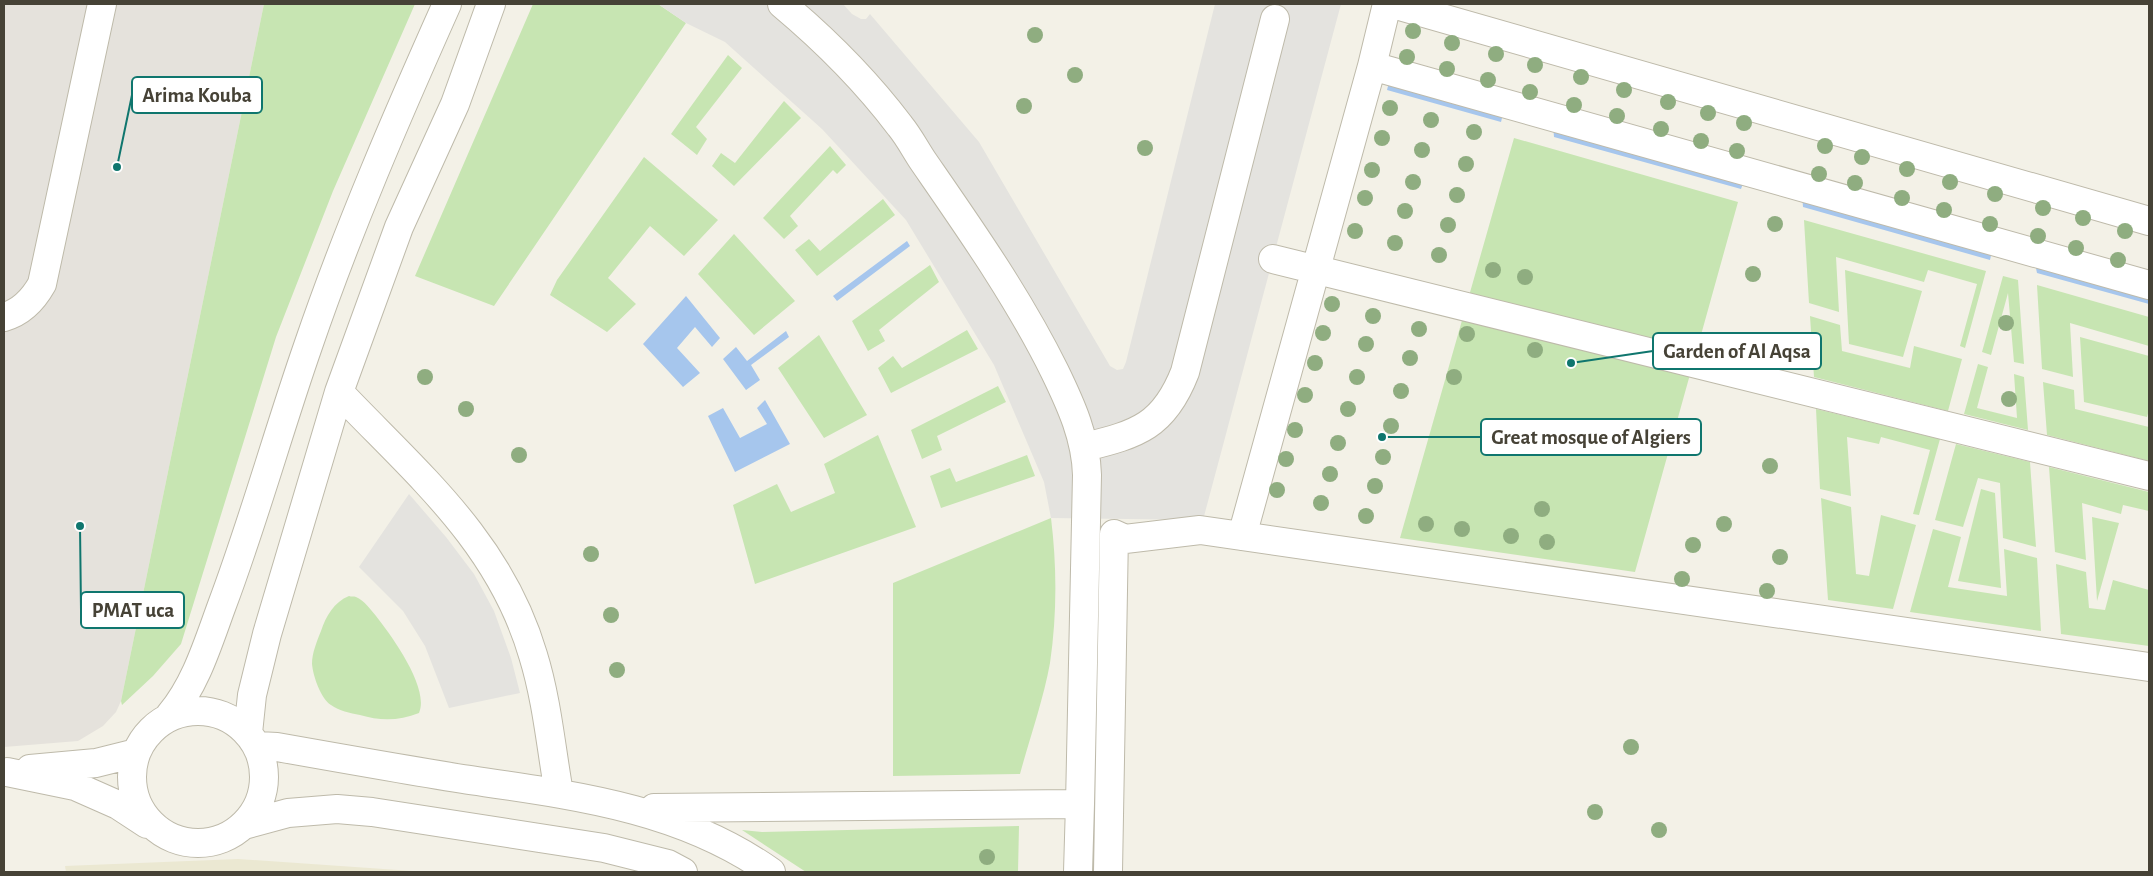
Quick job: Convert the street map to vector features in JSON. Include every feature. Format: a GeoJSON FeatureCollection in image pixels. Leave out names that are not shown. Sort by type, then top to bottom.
{"type":"FeatureCollection","features":[{"type":"Feature","properties":{"kind":"street"},"geometry":{"type":"LineString","coordinates":[[4,316],[26,305],[35,296],[42,284],[102,4]]}},
{"type":"Feature","properties":{"kind":"street"},"geometry":{"type":"LineString","coordinates":[[161,833],[145,818],[134,798],[131,775],[136,753],[145,737],[170,715],[184,698],[210,638],[234,574],[308,345],[374,170],[447,4]]}},
{"type":"Feature","properties":{"kind":"street"},"geometry":{"type":"LineString","coordinates":[[6,772],[75,786],[118,805],[161,833],[182,842],[204,844],[226,838],[244,826],[257,810],[263,791],[265,772],[253,740],[252,695],[266,634],[339,392],[399,227],[455,104],[491,4]]}},
{"type":"Feature","properties":{"kind":"street"},"geometry":{"type":"LineString","coordinates":[[782,4],[810,28],[854,73],[900,126],[923,161],[946,190],[1038,338],[1071,405],[1085,447],[1087,475],[1078,872]]}},
{"type":"Feature","properties":{"kind":"street"},"geometry":{"type":"LineString","coordinates":[[1242,536],[1372,66],[1387,4]]}},
{"type":"Feature","properties":{"kind":"street"},"geometry":{"type":"LineString","coordinates":[[1393,4],[2149,221]]}},
{"type":"Feature","properties":{"kind":"street"},"geometry":{"type":"LineString","coordinates":[[1085,447],[1137,432],[1153,421],[1167,407],[1178,390],[1185,372],[1275,19]]}},
{"type":"Feature","properties":{"kind":"street"},"geometry":{"type":"LineString","coordinates":[[1372,66],[2149,285]]}},
{"type":"Feature","properties":{"kind":"street"},"geometry":{"type":"LineString","coordinates":[[1273,259],[2149,476]]}},
{"type":"Feature","properties":{"kind":"street"},"geometry":{"type":"LineString","coordinates":[[339,392],[449,506],[473,535],[494,566],[512,599],[534,656],[559,793]]}},
{"type":"Feature","properties":{"kind":"street"},"geometry":{"type":"LineString","coordinates":[[1108,872],[1114,534],[1125,539],[1200,530],[2149,667]]}},
{"type":"Feature","properties":{"kind":"street"},"geometry":{"type":"LineString","coordinates":[[170,715],[194,711],[214,713],[232,721],[253,740],[277,747],[559,793],[633,808],[694,829],[750,858],[771,872]]}},
{"type":"Feature","properties":{"kind":"street"},"geometry":{"type":"LineString","coordinates":[[6,772],[96,762],[136,753]]}},
{"type":"Feature","properties":{"kind":"street"},"geometry":{"type":"LineString","coordinates":[[633,808],[1080,804]]}},
{"type":"Feature","properties":{"kind":"street"},"geometry":{"type":"LineString","coordinates":[[244,826],[288,813],[337,808],[604,848],[668,864],[683,872]]}},
{"type":"Feature","properties":{"kind":"shaded area"},"geometry":{"type":"Polygon","coordinates":[[[4,4],[264,4],[121,701],[116,712],[103,726],[78,741],[4,747],[4,4]]]}},
{"type":"Feature","properties":{"kind":"shaded area"},"geometry":{"type":"Polygon","coordinates":[[[658,4],[843,4],[852,14],[861,19],[866,19],[870,14],[979,142],[1110,366],[1117,370],[1123,369],[1126,362],[1215,4],[1341,4],[1203,520],[1051,518],[1044,482],[994,365],[906,220],[822,129],[725,42],[686,23],[658,4]]]}},
{"type":"Feature","properties":{"kind":"shaded area"},"geometry":{"type":"Polygon","coordinates":[[[409,494],[446,537],[474,574],[494,611],[511,658],[520,693],[449,708],[425,646],[403,611],[359,567],[409,494]]]}},
{"type":"Feature","properties":{"kind":"shaded area"},"geometry":{"type":"Polygon","coordinates":[[[238,859],[427,872],[66,872],[65,866],[238,859]]]}},
{"type":"Feature","properties":{"kind":"green space"},"geometry":{"type":"Polygon","coordinates":[[[264,4],[415,4],[333,191],[276,337],[181,644],[153,676],[122,705],[121,701],[264,4]]]}},
{"type":"Feature","properties":{"kind":"green space"},"geometry":{"type":"Polygon","coordinates":[[[533,4],[658,4],[686,23],[494,306],[415,276],[533,4]]]}},
{"type":"Feature","properties":{"kind":"green space"},"geometry":{"type":"Polygon","coordinates":[[[728,55],[742,68],[696,127],[707,139],[697,155],[671,134],[728,55]]]}},
{"type":"Feature","properties":{"kind":"green space"},"geometry":{"type":"Polygon","coordinates":[[[784,101],[801,118],[734,186],[712,166],[721,153],[735,163],[784,101]]]}},
{"type":"Feature","properties":{"kind":"green space"},"geometry":{"type":"Polygon","coordinates":[[[1514,138],[1738,202],[1635,572],[1400,538],[1514,138]]]}},
{"type":"Feature","properties":{"kind":"green space"},"geometry":{"type":"Polygon","coordinates":[[[830,146],[846,165],[837,174],[833,170],[790,216],[798,226],[784,239],[763,218],[830,146]]]}},
{"type":"Feature","properties":{"kind":"green space"},"geometry":{"type":"Polygon","coordinates":[[[644,157],[718,220],[684,256],[650,226],[608,278],[636,304],[607,332],[550,295],[557,280],[644,157]]]}},
{"type":"Feature","properties":{"kind":"green space"},"geometry":{"type":"Polygon","coordinates":[[[883,199],[895,215],[817,276],[795,250],[809,239],[820,251],[883,199]]]}},
{"type":"Feature","properties":{"kind":"green space"},"geometry":{"type":"Polygon","coordinates":[[[1804,220],[1986,271],[1965,348],[1960,346],[1977,284],[1928,270],[1924,282],[1836,257],[1839,312],[1809,303],[1804,220]]]}},
{"type":"Feature","properties":{"kind":"green space"},"geometry":{"type":"Polygon","coordinates":[[[734,234],[795,301],[754,335],[698,274],[734,234]]]}},
{"type":"Feature","properties":{"kind":"green space"},"geometry":{"type":"Polygon","coordinates":[[[930,265],[939,282],[879,330],[885,341],[868,351],[852,321],[930,265]]]}},
{"type":"Feature","properties":{"kind":"green space"},"geometry":{"type":"Polygon","coordinates":[[[1845,270],[1922,291],[1903,357],[1849,344],[1845,270]]]}},
{"type":"Feature","properties":{"kind":"green space"},"geometry":{"type":"Polygon","coordinates":[[[2003,276],[2018,280],[2024,364],[2014,362],[2008,293],[1991,355],[1982,352],[2003,276]]]}},
{"type":"Feature","properties":{"kind":"green space"},"geometry":{"type":"Polygon","coordinates":[[[2037,285],[2149,317],[2149,346],[2070,323],[2073,377],[2042,369],[2037,285]]]}},
{"type":"Feature","properties":{"kind":"green space"},"geometry":{"type":"Polygon","coordinates":[[[1810,316],[1840,325],[1842,351],[1910,368],[1914,346],[1962,359],[1948,411],[1814,377],[1810,316]]]}},
{"type":"Feature","properties":{"kind":"green space"},"geometry":{"type":"Polygon","coordinates":[[[967,330],[978,349],[891,393],[878,368],[893,356],[902,368],[967,330]]]}},
{"type":"Feature","properties":{"kind":"green space"},"geometry":{"type":"Polygon","coordinates":[[[819,335],[867,415],[824,438],[778,368],[819,335]]]}},
{"type":"Feature","properties":{"kind":"green space"},"geometry":{"type":"Polygon","coordinates":[[[2080,337],[2149,356],[2149,410],[2147,417],[2084,402],[2080,337]]]}},
{"type":"Feature","properties":{"kind":"green space"},"geometry":{"type":"Polygon","coordinates":[[[1978,364],[1988,367],[1977,408],[2017,418],[2014,374],[2024,377],[2028,430],[1964,414],[1978,364]]]}},
{"type":"Feature","properties":{"kind":"green space"},"geometry":{"type":"Polygon","coordinates":[[[2043,382],[2074,390],[2075,409],[2149,427],[2149,461],[2047,435],[2043,382]]]}},
{"type":"Feature","properties":{"kind":"green space"},"geometry":{"type":"Polygon","coordinates":[[[998,386],[1006,402],[937,436],[942,450],[922,459],[911,430],[998,386]]]}},
{"type":"Feature","properties":{"kind":"green space"},"geometry":{"type":"Polygon","coordinates":[[[1816,409],[1940,439],[1919,515],[1913,514],[1930,450],[1881,437],[1879,444],[1847,437],[1851,496],[1820,489],[1816,409]]]}},
{"type":"Feature","properties":{"kind":"green space"},"geometry":{"type":"Polygon","coordinates":[[[878,435],[916,527],[755,584],[733,505],[777,484],[791,512],[835,493],[824,464],[878,435]]]}},
{"type":"Feature","properties":{"kind":"green space"},"geometry":{"type":"Polygon","coordinates":[[[1956,444],[2030,462],[2036,547],[2003,538],[2000,483],[1978,478],[1963,527],[1935,520],[1956,444]]]}},
{"type":"Feature","properties":{"kind":"green space"},"geometry":{"type":"Polygon","coordinates":[[[1027,455],[1035,476],[941,508],[930,476],[950,468],[956,482],[1027,455]]]}},
{"type":"Feature","properties":{"kind":"green space"},"geometry":{"type":"Polygon","coordinates":[[[2049,467],[2149,492],[2149,511],[2123,505],[2121,514],[2082,503],[2086,560],[2055,552],[2049,467]]]}},
{"type":"Feature","properties":{"kind":"green space"},"geometry":{"type":"Polygon","coordinates":[[[1981,489],[1995,493],[2001,588],[1958,581],[1981,489]]]}},
{"type":"Feature","properties":{"kind":"green space"},"geometry":{"type":"Polygon","coordinates":[[[1821,498],[1851,507],[1856,574],[1869,576],[1881,515],[1916,525],[1893,609],[1828,600],[1821,498]]]}},
{"type":"Feature","properties":{"kind":"green space"},"geometry":{"type":"Polygon","coordinates":[[[2092,517],[2119,523],[2097,601],[2092,517]]]}},
{"type":"Feature","properties":{"kind":"green space"},"geometry":{"type":"Polygon","coordinates":[[[1051,518],[1055,591],[1050,663],[1044,691],[1020,774],[893,776],[893,583],[1051,518]]]}},
{"type":"Feature","properties":{"kind":"green space"},"geometry":{"type":"Polygon","coordinates":[[[1933,529],[1961,537],[1948,587],[2007,596],[2004,549],[2037,558],[2041,631],[1910,612],[1933,529]]]}},
{"type":"Feature","properties":{"kind":"green space"},"geometry":{"type":"Polygon","coordinates":[[[2056,564],[2086,572],[2089,608],[2105,610],[2113,580],[2149,590],[2149,646],[2061,634],[2056,564]]]}},
{"type":"Feature","properties":{"kind":"green space"},"geometry":{"type":"Polygon","coordinates":[[[349,596],[359,598],[367,605],[399,648],[414,676],[419,690],[421,702],[419,713],[397,719],[375,718],[341,710],[331,705],[324,698],[318,687],[313,669],[314,651],[328,615],[339,602],[349,596]]]}},
{"type":"Feature","properties":{"kind":"green space"},"geometry":{"type":"Polygon","coordinates":[[[1019,826],[1018,872],[806,872],[742,830],[762,832],[1019,826]]]}},
{"type":"Feature","properties":{"kind":"water"},"geometry":{"type":"Polygon","coordinates":[[[1390,78],[1504,110],[1501,122],[1387,90],[1390,78]]]}},
{"type":"Feature","properties":{"kind":"water"},"geometry":{"type":"Polygon","coordinates":[[[1553,124],[1745,178],[1741,189],[1554,137],[1553,124]]]}},
{"type":"Feature","properties":{"kind":"water"},"geometry":{"type":"Polygon","coordinates":[[[1802,194],[1993,247],[1990,260],[1803,207],[1802,194]]]}},
{"type":"Feature","properties":{"kind":"water"},"geometry":{"type":"Polygon","coordinates":[[[907,241],[910,246],[837,301],[833,296],[907,241]]]}},
{"type":"Feature","properties":{"kind":"water"},"geometry":{"type":"Polygon","coordinates":[[[2034,259],[2149,291],[2149,304],[2037,273],[2034,259]]]}},
{"type":"Feature","properties":{"kind":"water"},"geometry":{"type":"Polygon","coordinates":[[[686,296],[720,338],[712,347],[695,327],[677,348],[700,373],[683,387],[643,344],[686,296]]]}},
{"type":"Feature","properties":{"kind":"water"},"geometry":{"type":"Polygon","coordinates":[[[786,331],[789,337],[751,365],[760,380],[746,390],[723,359],[736,347],[747,361],[786,331]]]}},
{"type":"Feature","properties":{"kind":"water"},"geometry":{"type":"Polygon","coordinates":[[[765,400],[790,444],[735,472],[708,416],[723,408],[740,438],[767,424],[757,408],[765,400]]]}},
{"type":"Feature","properties":{"kind":"place","name":"Arima Kouba"},"geometry":{"type":"Point","coordinates":[117,167]}},
{"type":"Feature","properties":{"kind":"place","name":"Garden of Al Aqsa"},"geometry":{"type":"Point","coordinates":[1571,363]}},
{"type":"Feature","properties":{"kind":"place","name":"Great mosque of Algiers"},"geometry":{"type":"Point","coordinates":[1382,437]}},
{"type":"Feature","properties":{"kind":"place","name":"PMAT uca"},"geometry":{"type":"Point","coordinates":[80,526]}}]}
